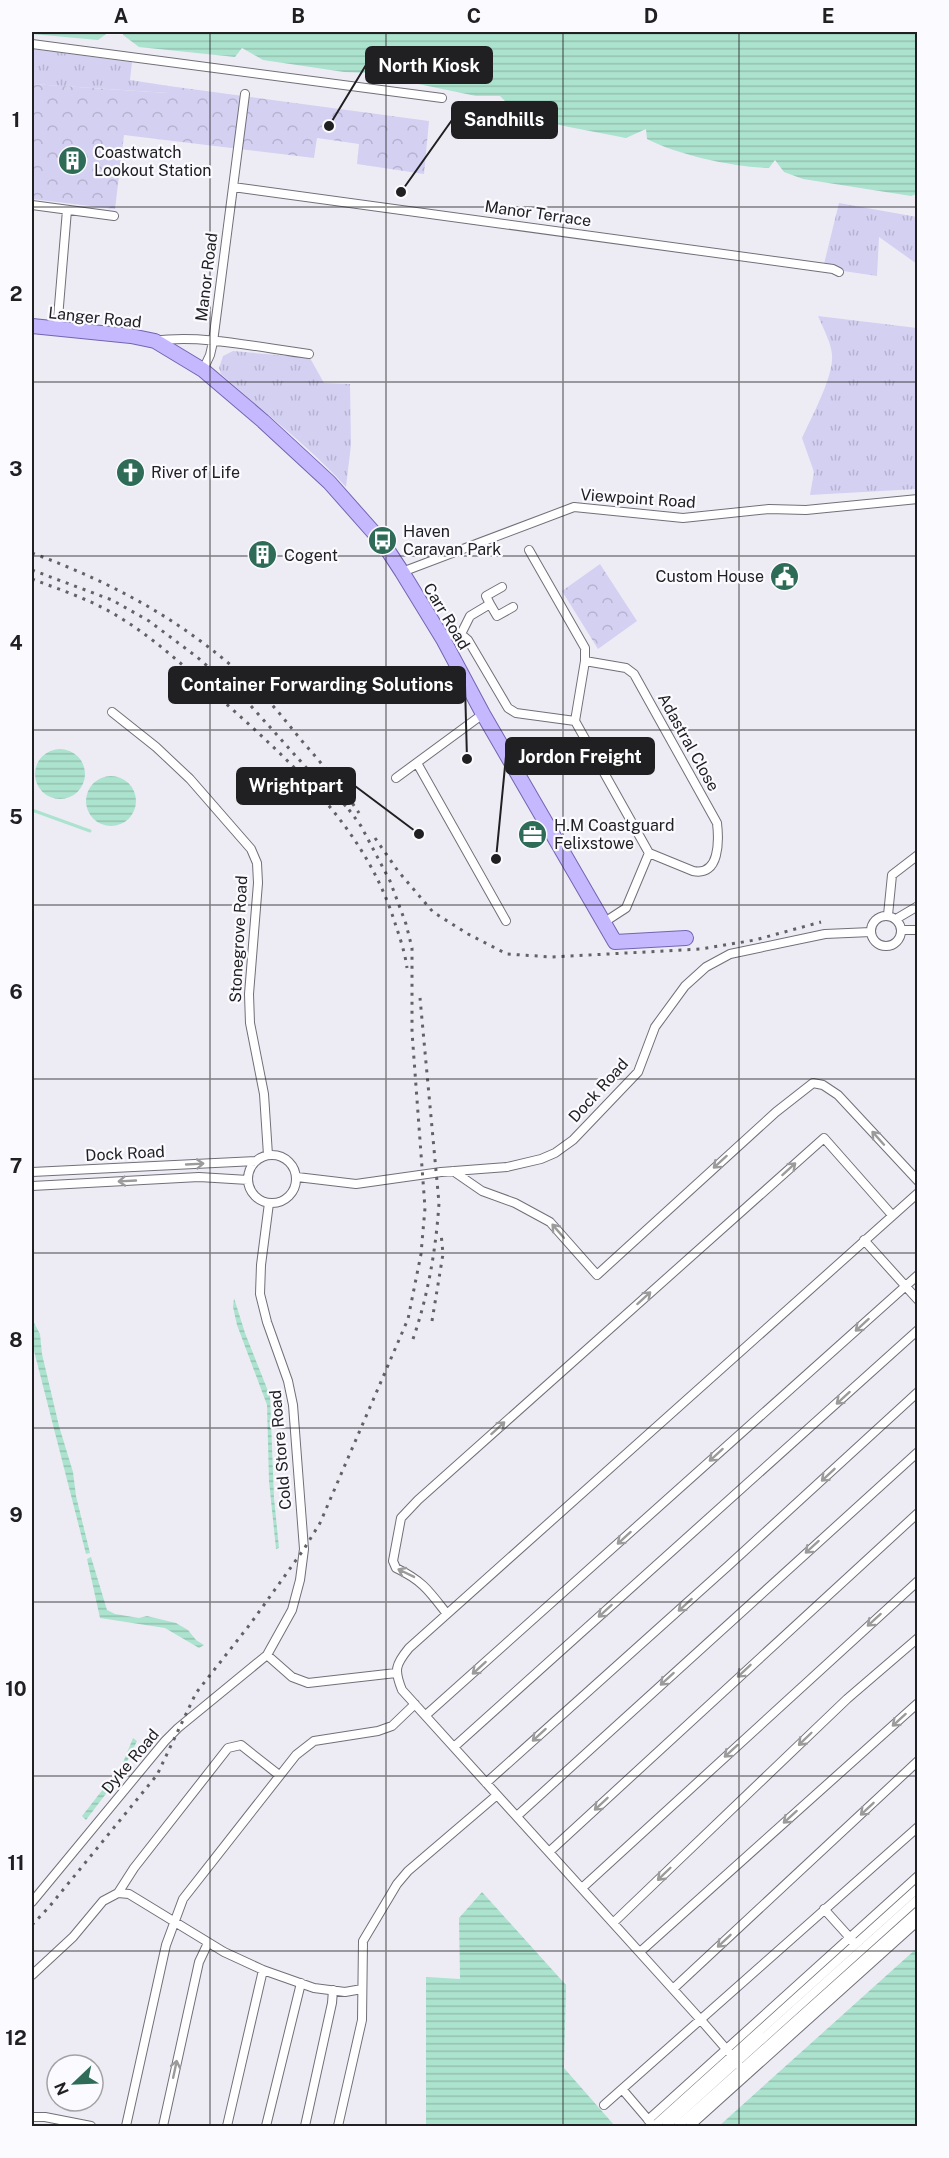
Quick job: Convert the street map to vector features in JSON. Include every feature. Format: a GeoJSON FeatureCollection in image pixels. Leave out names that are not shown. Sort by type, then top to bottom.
{"type":"FeatureCollection","features":[{"type":"Feature","properties":{"kind":"main road","name":"Langer Road"},"geometry":{"type":"LineString","coordinates":[[32,327],[131,336],[155,341]]}},
{"type":"Feature","properties":{"kind":"main road","name":"Carr Road"},"geometry":{"type":"LineString","coordinates":[[155,341],[203,370],[263,420],[329,482],[383,543],[443,639],[483,714],[615,942],[686,938]]}},
{"type":"Feature","properties":{"kind":"street"},"geometry":{"type":"LineString","coordinates":[[32,44],[442,98]]}},
{"type":"Feature","properties":{"kind":"street","name":"Manor Road"},"geometry":{"type":"LineString","coordinates":[[203,370],[213,342],[245,94]]}},
{"type":"Feature","properties":{"kind":"street","name":"Manor Terrace"},"geometry":{"type":"LineString","coordinates":[[233,187],[833,269],[839,272]]}},
{"type":"Feature","properties":{"kind":"street"},"geometry":{"type":"LineString","coordinates":[[32,205],[114,216]]}},
{"type":"Feature","properties":{"kind":"street"},"geometry":{"type":"LineString","coordinates":[[57,330],[67,210]]}},
{"type":"Feature","properties":{"kind":"street"},"geometry":{"type":"LineString","coordinates":[[155,341],[173,338],[309,354]]}},
{"type":"Feature","properties":{"kind":"street","name":"Viewpoint Road"},"geometry":{"type":"LineString","coordinates":[[402,572],[574,507],[690,518],[769,509],[806,510],[918,500]]}},
{"type":"Feature","properties":{"kind":"street"},"geometry":{"type":"LineString","coordinates":[[529,550],[585,648],[575,721],[649,853],[626,908],[603,923]]}},
{"type":"Feature","properties":{"kind":"street"},"geometry":{"type":"LineString","coordinates":[[502,587],[486,596],[490,604],[497,616],[513,607]]}},
{"type":"Feature","properties":{"kind":"street"},"geometry":{"type":"LineString","coordinates":[[461,634],[470,616],[490,604]]}},
{"type":"Feature","properties":{"kind":"street"},"geometry":{"type":"LineString","coordinates":[[443,639],[455,632],[468,640],[508,708],[516,713],[575,721]]}},
{"type":"Feature","properties":{"kind":"street","name":"Adastral Close"},"geometry":{"type":"LineString","coordinates":[[585,661],[626,668],[634,674],[717,822],[719,845],[714,861],[707,871],[701,873],[693,871],[649,853]]}},
{"type":"Feature","properties":{"kind":"street","name":"Stonegrove Road"},"geometry":{"type":"LineString","coordinates":[[112,712],[156,747],[190,779],[251,849],[257,862],[258,883],[249,994],[250,1023],[264,1094],[268,1155]]}},
{"type":"Feature","properties":{"kind":"street"},"geometry":{"type":"LineString","coordinates":[[396,778],[483,714]]}},
{"type":"Feature","properties":{"kind":"street"},"geometry":{"type":"LineString","coordinates":[[417,763],[506,921]]}},
{"type":"Feature","properties":{"kind":"street"},"geometry":{"type":"LineString","coordinates":[[902,930],[892,917],[892,875],[918,855]]}},
{"type":"Feature","properties":{"kind":"street"},"geometry":{"type":"LineString","coordinates":[[902,930],[898,940],[890,946],[875,942],[871,932],[874,921],[878,917],[892,917],[918,906]]}},
{"type":"Feature","properties":{"kind":"street"},"geometry":{"type":"LineString","coordinates":[[902,930],[918,930]]}},
{"type":"Feature","properties":{"kind":"street","name":"Dock Road"},"geometry":{"type":"LineString","coordinates":[[297,1177],[356,1184],[453,1171],[507,1167],[541,1160],[573,1140],[638,1072],[656,1027],[685,986],[706,967],[730,954],[804,938],[825,934],[871,932]]}},
{"type":"Feature","properties":{"kind":"street"},"geometry":{"type":"LineString","coordinates":[[453,1171],[482,1191],[515,1203],[550,1222],[597,1275],[776,1112],[813,1083],[823,1085],[838,1095],[918,1181]]}},
{"type":"Feature","properties":{"kind":"street"},"geometry":{"type":"LineString","coordinates":[[447,1614],[425,1585],[415,1577],[396,1568],[393,1561],[401,1518],[435,1484],[824,1138],[892,1215]]}},
{"type":"Feature","properties":{"kind":"street"},"geometry":{"type":"LineString","coordinates":[[268,1155],[286,1159],[292,1165],[297,1177],[292,1193],[284,1200],[269,1203],[254,1195],[248,1180],[249,1172],[256,1161],[268,1155]]}},
{"type":"Feature","properties":{"kind":"street","name":"Dock Road"},"geometry":{"type":"LineString","coordinates":[[32,1172],[256,1161]]}},
{"type":"Feature","properties":{"kind":"street","name":"Dock Road"},"geometry":{"type":"LineString","coordinates":[[32,1186],[199,1177],[248,1180]]}},
{"type":"Feature","properties":{"kind":"street"},"geometry":{"type":"LineString","coordinates":[[737,2062],[402,1690],[396,1673],[400,1659],[409,1648],[918,1193]]}},
{"type":"Feature","properties":{"kind":"street","name":"Cold Store Road"},"geometry":{"type":"LineString","coordinates":[[267,1655],[292,1610],[300,1580],[304,1549],[293,1405],[288,1381],[267,1322],[261,1294],[261,1265],[269,1203]]}},
{"type":"Feature","properties":{"kind":"street"},"geometry":{"type":"LineString","coordinates":[[864,1240],[918,1300]]}},
{"type":"Feature","properties":{"kind":"street"},"geometry":{"type":"LineString","coordinates":[[426,1716],[918,1275]]}},
{"type":"Feature","properties":{"kind":"street"},"geometry":{"type":"LineString","coordinates":[[454,1747],[918,1330]]}},
{"type":"Feature","properties":{"kind":"street"},"geometry":{"type":"LineString","coordinates":[[486,1782],[728,1566],[918,1392]]}},
{"type":"Feature","properties":{"kind":"street"},"geometry":{"type":"LineString","coordinates":[[516,1816],[918,1452]]}},
{"type":"Feature","properties":{"kind":"street"},"geometry":{"type":"LineString","coordinates":[[549,1852],[918,1513]]}},
{"type":"Feature","properties":{"kind":"street"},"geometry":{"type":"LineString","coordinates":[[582,1888],[918,1581]]}},
{"type":"Feature","properties":{"kind":"street"},"geometry":{"type":"LineString","coordinates":[[613,1923],[847,1699],[918,1638]]}},
{"type":"Feature","properties":{"kind":"street"},"geometry":{"type":"LineString","coordinates":[[267,1655],[292,1677],[308,1683],[396,1673]]}},
{"type":"Feature","properties":{"kind":"street","name":"Dyke Road"},"geometry":{"type":"LineString","coordinates":[[32,1902],[165,1741],[267,1655]]}},
{"type":"Feature","properties":{"kind":"street"},"geometry":{"type":"LineString","coordinates":[[640,1952],[918,1703]]}},
{"type":"Feature","properties":{"kind":"street"},"geometry":{"type":"LineString","coordinates":[[126,2127],[166,1945],[183,1899],[296,1755],[315,1740],[378,1731],[392,1726],[415,1704]]}},
{"type":"Feature","properties":{"kind":"street"},"geometry":{"type":"LineString","coordinates":[[32,1974],[73,1937],[103,1901],[118,1893],[134,1868],[228,1748],[241,1745],[279,1775]]}},
{"type":"Feature","properties":{"kind":"street"},"geometry":{"type":"LineString","coordinates":[[673,1989],[918,1761]]}},
{"type":"Feature","properties":{"kind":"street"},"geometry":{"type":"LineString","coordinates":[[338,2127],[362,2020],[363,1941],[397,1884],[413,1866],[497,1795]]}},
{"type":"Feature","properties":{"kind":"street"},"geometry":{"type":"LineString","coordinates":[[604,2105],[918,1827]]}},
{"type":"Feature","properties":{"kind":"street"},"geometry":{"type":"LineString","coordinates":[[861,1950],[918,1876]]}},
{"type":"Feature","properties":{"kind":"street"},"geometry":{"type":"LineString","coordinates":[[678,2127],[737,2062],[861,1950],[918,1888]]}},
{"type":"Feature","properties":{"kind":"street"},"geometry":{"type":"LineString","coordinates":[[118,1893],[129,1894],[208,1943],[263,1970],[314,1988],[345,1992],[362,1989]]}},
{"type":"Feature","properties":{"kind":"street"},"geometry":{"type":"LineString","coordinates":[[666,2127],[918,1899]]}},
{"type":"Feature","properties":{"kind":"street"},"geometry":{"type":"LineString","coordinates":[[824,1909],[861,1950]]}},
{"type":"Feature","properties":{"kind":"street"},"geometry":{"type":"LineString","coordinates":[[622,2089],[652,2124],[737,2062],[861,1950],[918,1911]]}},
{"type":"Feature","properties":{"kind":"street"},"geometry":{"type":"LineString","coordinates":[[861,1950],[918,1921]]}},
{"type":"Feature","properties":{"kind":"street"},"geometry":{"type":"LineString","coordinates":[[163,2127],[199,1962],[208,1943]]}},
{"type":"Feature","properties":{"kind":"street"},"geometry":{"type":"LineString","coordinates":[[227,2127],[263,1970]]}},
{"type":"Feature","properties":{"kind":"street"},"geometry":{"type":"LineString","coordinates":[[266,2127],[301,1983]]}},
{"type":"Feature","properties":{"kind":"street"},"geometry":{"type":"LineString","coordinates":[[305,2127],[333,1990]]}},
{"type":"Feature","properties":{"kind":"street"},"geometry":{"type":"LineString","coordinates":[[690,2127],[737,2062]]}},
{"type":"Feature","properties":{"kind":"street"},"geometry":{"type":"LineString","coordinates":[[32,2117],[45,2117],[91,2127]]}},
{"type":"Feature","properties":{"kind":"green space"},"geometry":{"type":"Polygon","coordinates":[[[32,49],[132,62],[130,80],[169,86],[168,93],[32,84],[32,49]]]}},
{"type":"Feature","properties":{"kind":"green space"},"geometry":{"type":"Polygon","coordinates":[[[32,84],[167,93],[169,86],[429,121],[424,174],[357,164],[359,144],[317,138],[314,158],[124,135],[115,209],[32,199],[32,84]]]}},
{"type":"Feature","properties":{"kind":"green space"},"geometry":{"type":"Polygon","coordinates":[[[839,203],[917,217],[917,264],[879,237],[877,276],[823,268],[839,203]]]}},
{"type":"Feature","properties":{"kind":"green space"},"geometry":{"type":"Polygon","coordinates":[[[818,316],[917,328],[917,489],[810,495],[814,472],[802,438],[821,397],[832,364],[830,345],[818,316]]]}},
{"type":"Feature","properties":{"kind":"green space"},"geometry":{"type":"Polygon","coordinates":[[[233,351],[310,358],[324,383],[350,384],[351,445],[346,487],[301,443],[221,374],[219,368],[223,356],[233,351]]]}},
{"type":"Feature","properties":{"kind":"green space"},"geometry":{"type":"Polygon","coordinates":[[[600,564],[637,621],[598,649],[562,591],[600,564]]]}},
{"type":"Feature","properties":{"kind":"shaded area"},"geometry":{"type":"Polygon","coordinates":[[[32,32],[109,32],[98,40],[32,34],[32,32]]]}},
{"type":"Feature","properties":{"kind":"shaded area"},"geometry":{"type":"Polygon","coordinates":[[[123,32],[917,32],[917,194],[911,196],[803,179],[784,172],[775,160],[769,168],[706,159],[647,139],[646,129],[626,138],[531,118],[515,111],[500,96],[476,96],[399,80],[391,72],[389,62],[372,73],[344,72],[263,60],[242,48],[235,57],[139,47],[123,35],[123,32]]]}},
{"type":"Feature","properties":{"kind":"shaded area"},"geometry":{"type":"Polygon","coordinates":[[[55,749],[65,749],[78,756],[85,769],[85,779],[78,792],[65,799],[55,799],[46,795],[39,788],[35,779],[35,769],[39,760],[46,753],[55,749]]]}},
{"type":"Feature","properties":{"kind":"shaded area"},"geometry":{"type":"Polygon","coordinates":[[[106,776],[116,776],[129,783],[136,796],[136,806],[129,819],[116,826],[106,826],[97,822],[90,815],[86,806],[86,796],[90,787],[97,780],[106,776]]]}},
{"type":"Feature","properties":{"kind":"shaded area"},"geometry":{"type":"Polygon","coordinates":[[[234,1298],[270,1396],[274,1498],[279,1548],[276,1549],[269,1481],[267,1405],[237,1325],[233,1307],[234,1298]]]}},
{"type":"Feature","properties":{"kind":"shaded area"},"geometry":{"type":"Polygon","coordinates":[[[32,1319],[40,1334],[42,1354],[59,1426],[73,1472],[76,1496],[90,1553],[86,1554],[32,1343],[32,1319]]]}},
{"type":"Feature","properties":{"kind":"shaded area"},"geometry":{"type":"Polygon","coordinates":[[[91,1557],[107,1610],[115,1614],[139,1618],[147,1616],[176,1623],[188,1630],[196,1640],[204,1645],[199,1648],[165,1628],[100,1618],[87,1559],[91,1557]]]}},
{"type":"Feature","properties":{"kind":"shaded area"},"geometry":{"type":"Polygon","coordinates":[[[133,1738],[137,1741],[121,1774],[86,1820],[82,1816],[122,1765],[133,1738]]]}},
{"type":"Feature","properties":{"kind":"shaded area"},"geometry":{"type":"Polygon","coordinates":[[[482,1892],[566,1985],[564,2068],[615,2126],[426,2126],[426,1977],[460,1979],[459,1918],[482,1892]]]}},
{"type":"Feature","properties":{"kind":"shaded area"},"geometry":{"type":"Polygon","coordinates":[[[917,1948],[917,2126],[719,2126],[917,1948]]]}},
{"type":"Feature","properties":{"kind":"waterway"},"geometry":{"type":"LineString","coordinates":[[32,810],[90,831]]}},
{"type":"Feature","properties":{"kind":"railway"},"geometry":{"type":"LineString","coordinates":[[32,553],[95,579],[154,610],[181,627],[235,668],[271,704],[332,776],[359,813]]}},
{"type":"Feature","properties":{"kind":"railway"},"geometry":{"type":"LineString","coordinates":[[32,570],[112,600],[149,621],[197,657],[242,696],[312,774],[350,810]]}},
{"type":"Feature","properties":{"kind":"railway"},"geometry":{"type":"LineString","coordinates":[[32,579],[98,605],[146,636],[222,700],[299,773],[345,826],[364,855],[381,886],[394,920],[407,968]]}},
{"type":"Feature","properties":{"kind":"railway"},"geometry":{"type":"LineString","coordinates":[[32,1925],[157,1775],[196,1693],[251,1623],[304,1549],[320,1523],[408,1319],[421,1254],[425,1208],[412,1032],[412,948],[390,881],[361,826],[347,807]]}},
{"type":"Feature","properties":{"kind":"railway"},"geometry":{"type":"LineString","coordinates":[[375,838],[398,871],[433,912],[468,934],[507,954],[552,957],[701,949],[755,940],[821,922]]}},
{"type":"Feature","properties":{"kind":"railway"},"geometry":{"type":"LineString","coordinates":[[413,1339],[430,1272],[439,1203],[420,998]]}},
{"type":"Feature","properties":{"kind":"railway"},"geometry":{"type":"LineString","coordinates":[[432,1321],[443,1254],[441,1233]]}},
{"type":"Feature","properties":{"kind":"place","name":"North Kiosk"},"geometry":{"type":"Point","coordinates":[329,126]}},
{"type":"Feature","properties":{"kind":"place","name":"Coastwatch Lookout Station"},"geometry":{"type":"Point","coordinates":[73,161]}},
{"type":"Feature","properties":{"kind":"place","name":"Sandhills"},"geometry":{"type":"Point","coordinates":[401,192]}},
{"type":"Feature","properties":{"kind":"place","name":"River of Life"},"geometry":{"type":"Point","coordinates":[130,472]}},
{"type":"Feature","properties":{"kind":"place","name":"Haven Caravan Park"},"geometry":{"type":"Point","coordinates":[382,540]}},
{"type":"Feature","properties":{"kind":"place","name":"Cogent"},"geometry":{"type":"Point","coordinates":[263,555]}},
{"type":"Feature","properties":{"kind":"place","name":"Custom House"},"geometry":{"type":"Point","coordinates":[785,576]}},
{"type":"Feature","properties":{"kind":"place","name":"Container Forwarding Solutions"},"geometry":{"type":"Point","coordinates":[467,759]}},
{"type":"Feature","properties":{"kind":"place","name":"Wrightpart"},"geometry":{"type":"Point","coordinates":[419,834]}},
{"type":"Feature","properties":{"kind":"place","name":"H.M Coastguard Felixstowe"},"geometry":{"type":"Point","coordinates":[533,834]}},
{"type":"Feature","properties":{"kind":"place","name":"Jordon Freight"},"geometry":{"type":"Point","coordinates":[496,859]}}]}
